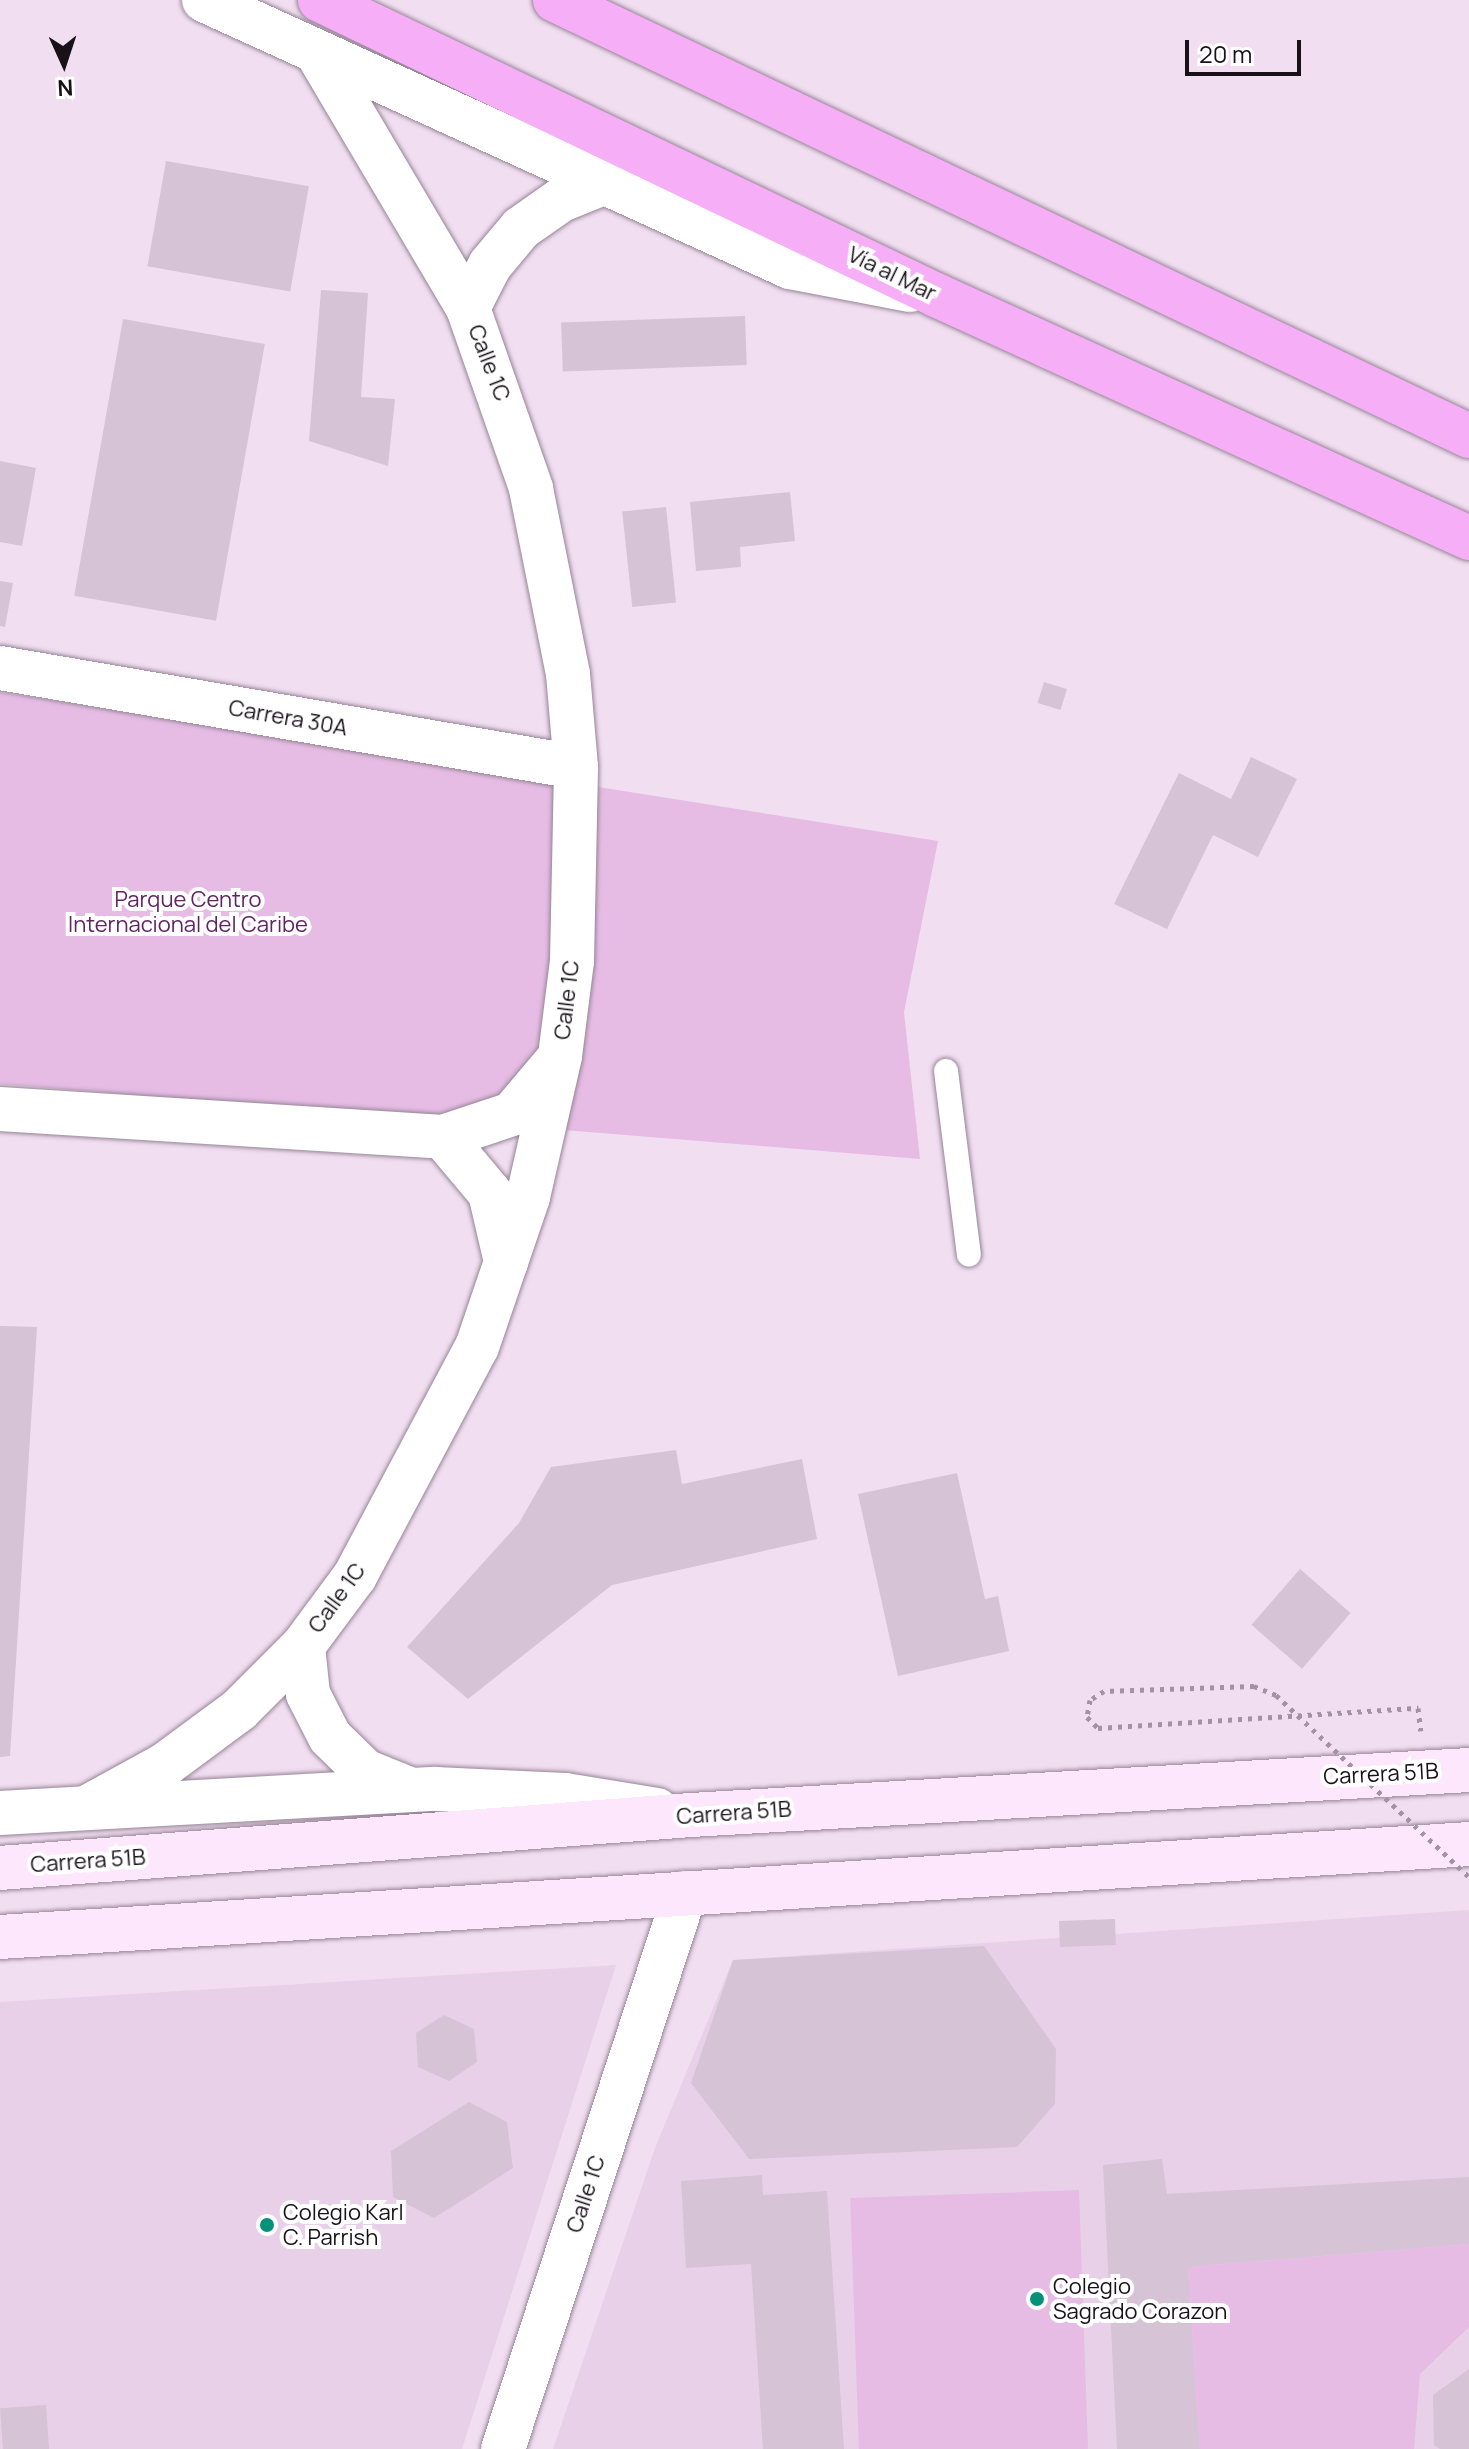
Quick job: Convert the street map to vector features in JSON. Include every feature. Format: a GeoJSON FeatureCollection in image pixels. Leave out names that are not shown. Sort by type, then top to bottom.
{"type":"FeatureCollection","features":[{"type":"Feature","properties":{"kind":"highway","name":"Vía al Mar"},"geometry":{"type":"LineString","coordinates":[[320,0],[936,295],[1469,538]]}},
{"type":"Feature","properties":{"kind":"highway"},"geometry":{"type":"LineString","coordinates":[[555,0],[1469,436]]}},
{"type":"Feature","properties":{"kind":"main road","name":"Carrera 51B"},"geometry":{"type":"LineString","coordinates":[[0,1868],[691,1815],[1469,1770]]}},
{"type":"Feature","properties":{"kind":"main road"},"geometry":{"type":"LineString","coordinates":[[0,1937],[1469,1844]]}},
{"type":"Feature","properties":{"kind":"street"},"geometry":{"type":"LineString","coordinates":[[204,0],[790,267],[936,295]]}},
{"type":"Feature","properties":{"kind":"street","name":"Calle 1C"},"geometry":{"type":"LineString","coordinates":[[86,1808],[166,1764],[239,1710],[303,1646],[400,1502],[477,1347],[507,1266],[560,1056],[573,947],[576,767],[542,534],[503,397],[468,308],[317,53]]}},
{"type":"Feature","properties":{"kind":"street"},"geometry":{"type":"LineString","coordinates":[[468,308],[490,265],[521,228],[561,200],[606,182]]}},
{"type":"Feature","properties":{"kind":"street","name":"Carrera 30A"},"geometry":{"type":"LineString","coordinates":[[0,668],[576,767]]}},
{"type":"Feature","properties":{"kind":"street"},"geometry":{"type":"LineString","coordinates":[[0,1109],[443,1137],[512,1114],[560,1056]]}},
{"type":"Feature","properties":{"kind":"street"},"geometry":{"type":"LineString","coordinates":[[443,1137],[490,1193],[507,1266]]}},
{"type":"Feature","properties":{"kind":"street"},"geometry":{"type":"LineString","coordinates":[[303,1646],[308,1694],[330,1737],[365,1771],[410,1790]]}},
{"type":"Feature","properties":{"kind":"street"},"geometry":{"type":"LineString","coordinates":[[0,1813],[410,1790],[565,1795],[691,1815]]}},
{"type":"Feature","properties":{"kind":"street","name":"Calle 1C"},"geometry":{"type":"LineString","coordinates":[[503,2449],[685,1893]]}},
{"type":"Feature","properties":{"kind":"lane"},"geometry":{"type":"LineString","coordinates":[[946,1071],[969,1255]]}},
{"type":"Feature","properties":{"kind":"path"},"geometry":{"type":"LineString","coordinates":[[1425,1772],[1418,1708],[1098,1728],[1087,1717],[1090,1700],[1104,1691],[1254,1686],[1276,1695],[1469,1877]]}},
{"type":"Feature","properties":{"kind":"shaded area","name":"Colegio Sagrado Corazon"},"geometry":{"type":"Polygon","coordinates":[[[1469,1910],[1469,2449],[553,2449],[655,2148],[733,1960],[1469,1910]]]}},
{"type":"Feature","properties":{"kind":"shaded area","name":"Colegio Karl C. Parrish"},"geometry":{"type":"Polygon","coordinates":[[[616,1965],[462,2449],[0,2449],[0,2002],[616,1965]]]}},
{"type":"Feature","properties":{"kind":"green space","name":"Parque Centro Internacional del Caribe"},"geometry":{"type":"Polygon","coordinates":[[[0,692],[938,841],[904,1012],[920,1159],[0,1084],[0,692]]]}},
{"type":"Feature","properties":{"kind":"green space"},"geometry":{"type":"Polygon","coordinates":[[[1079,2190],[1088,2449],[859,2449],[850,2198],[1079,2190]]]}},
{"type":"Feature","properties":{"kind":"green space"},"geometry":{"type":"Polygon","coordinates":[[[1469,2244],[1469,2327],[1420,2374],[1414,2449],[1200,2449],[1188,2267],[1469,2244]]]}},
{"type":"Feature","properties":{"kind":"building"},"geometry":{"type":"Polygon","coordinates":[[[166,161],[309,186],[290,292],[147,266],[166,161]]]}},
{"type":"Feature","properties":{"kind":"building"},"geometry":{"type":"Polygon","coordinates":[[[321,290],[368,293],[361,397],[395,399],[388,466],[309,441],[321,290]]]}},
{"type":"Feature","properties":{"kind":"building"},"geometry":{"type":"Polygon","coordinates":[[[745,316],[747,365],[563,371],[561,322],[745,316]]]}},
{"type":"Feature","properties":{"kind":"building"},"geometry":{"type":"Polygon","coordinates":[[[123,319],[265,344],[216,621],[74,596],[123,319]]]}},
{"type":"Feature","properties":{"kind":"building"},"geometry":{"type":"Polygon","coordinates":[[[0,461],[36,468],[22,546],[0,542],[0,461]]]}},
{"type":"Feature","properties":{"kind":"building"},"geometry":{"type":"Polygon","coordinates":[[[790,492],[795,541],[740,547],[741,567],[696,571],[690,502],[790,492]]]}},
{"type":"Feature","properties":{"kind":"building"},"geometry":{"type":"Polygon","coordinates":[[[666,507],[676,602],[632,607],[622,512],[666,507]]]}},
{"type":"Feature","properties":{"kind":"building"},"geometry":{"type":"Polygon","coordinates":[[[0,581],[13,583],[5,627],[0,626],[0,581]]]}},
{"type":"Feature","properties":{"kind":"building"},"geometry":{"type":"Polygon","coordinates":[[[1044,682],[1067,689],[1061,710],[1038,703],[1044,682]]]}},
{"type":"Feature","properties":{"kind":"building"},"geometry":{"type":"Polygon","coordinates":[[[1251,757],[1297,779],[1258,857],[1213,835],[1167,929],[1114,904],[1179,773],[1231,799],[1251,757]]]}},
{"type":"Feature","properties":{"kind":"building"},"geometry":{"type":"Polygon","coordinates":[[[0,1326],[37,1327],[10,1756],[0,1757],[0,1326]]]}},
{"type":"Feature","properties":{"kind":"building"},"geometry":{"type":"Polygon","coordinates":[[[676,1450],[682,1484],[802,1459],[817,1539],[612,1585],[468,1699],[407,1647],[519,1523],[551,1467],[676,1450]]]}},
{"type":"Feature","properties":{"kind":"building"},"geometry":{"type":"Polygon","coordinates":[[[957,1473],[985,1599],[998,1596],[1009,1651],[898,1676],[858,1494],[957,1473]]]}},
{"type":"Feature","properties":{"kind":"building"},"geometry":{"type":"Polygon","coordinates":[[[1300,1569],[1351,1613],[1302,1669],[1251,1625],[1300,1569]]]}},
{"type":"Feature","properties":{"kind":"building"},"geometry":{"type":"Polygon","coordinates":[[[1115,1919],[1116,1945],[1060,1947],[1059,1921],[1115,1919]]]}},
{"type":"Feature","properties":{"kind":"building"},"geometry":{"type":"Polygon","coordinates":[[[984,1946],[1056,2049],[1055,2104],[1017,2147],[749,2159],[691,2083],[733,1960],[984,1946]]]}},
{"type":"Feature","properties":{"kind":"building"},"geometry":{"type":"Polygon","coordinates":[[[444,2015],[474,2029],[477,2062],[449,2081],[418,2067],[416,2033],[444,2015]]]}},
{"type":"Feature","properties":{"kind":"building"},"geometry":{"type":"Polygon","coordinates":[[[469,2102],[507,2122],[513,2168],[434,2218],[393,2197],[391,2151],[469,2102]]]}},
{"type":"Feature","properties":{"kind":"building"},"geometry":{"type":"Polygon","coordinates":[[[1162,2159],[1167,2194],[1469,2177],[1469,2244],[1188,2267],[1200,2449],[1117,2449],[1103,2165],[1162,2159]]]}},
{"type":"Feature","properties":{"kind":"building"},"geometry":{"type":"Polygon","coordinates":[[[762,2175],[763,2195],[827,2191],[844,2449],[763,2449],[751,2264],[686,2268],[681,2181],[762,2175]]]}},
{"type":"Feature","properties":{"kind":"building"},"geometry":{"type":"Polygon","coordinates":[[[1469,2369],[1469,2449],[1440,2449],[1434,2445],[1433,2395],[1469,2369]]]}},
{"type":"Feature","properties":{"kind":"building"},"geometry":{"type":"Polygon","coordinates":[[[46,2405],[49,2449],[3,2449],[0,2408],[46,2405]]]}},
{"type":"Feature","properties":{"kind":"place","name":"Colegio Karl C. Parrish"},"geometry":{"type":"Point","coordinates":[267,2225]}},
{"type":"Feature","properties":{"kind":"place","name":"Colegio Sagrado Corazon"},"geometry":{"type":"Point","coordinates":[1037,2299]}}]}
